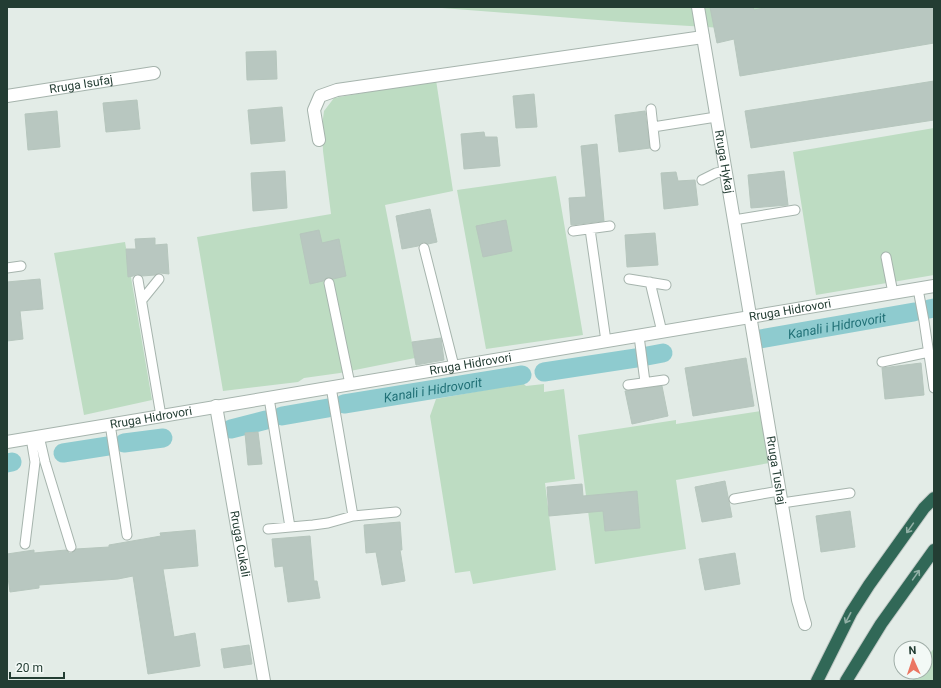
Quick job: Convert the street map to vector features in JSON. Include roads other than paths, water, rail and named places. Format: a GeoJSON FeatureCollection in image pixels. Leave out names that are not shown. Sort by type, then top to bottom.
{"type":"FeatureCollection","features":[{"type":"Feature","properties":{"kind":"highway"},"geometry":{"type":"LineString","coordinates":[[817,681],[854,607],[924,508],[934,498]]}},
{"type":"Feature","properties":{"kind":"highway"},"geometry":{"type":"LineString","coordinates":[[846,681],[881,624],[934,550]]}},
{"type":"Feature","properties":{"kind":"street","name":"Rruga Hykaj"},"geometry":{"type":"LineString","coordinates":[[698,7],[750,317]]}},
{"type":"Feature","properties":{"kind":"street"},"geometry":{"type":"LineString","coordinates":[[318,140],[314,110],[320,96],[337,90],[703,37]]}},
{"type":"Feature","properties":{"kind":"street","name":"Rruga Isufaj"},"geometry":{"type":"LineString","coordinates":[[7,96],[154,73]]}},
{"type":"Feature","properties":{"kind":"street","name":"Rruga Hidrovori"},"geometry":{"type":"LineString","coordinates":[[7,442],[934,286]]}},
{"type":"Feature","properties":{"kind":"street","name":"Rruga Tushaj"},"geometry":{"type":"LineString","coordinates":[[750,317],[798,600],[805,624]]}},
{"type":"Feature","properties":{"kind":"street","name":"Rruga Cukali"},"geometry":{"type":"LineString","coordinates":[[216,406],[264,681]]}},
{"type":"Feature","properties":{"kind":"lane"},"geometry":{"type":"LineString","coordinates":[[651,109],[655,146]]}},
{"type":"Feature","properties":{"kind":"lane"},"geometry":{"type":"LineString","coordinates":[[653,127],[716,117]]}},
{"type":"Feature","properties":{"kind":"lane"},"geometry":{"type":"LineString","coordinates":[[702,180],[716,173],[726,171]]}},
{"type":"Feature","properties":{"kind":"lane"},"geometry":{"type":"LineString","coordinates":[[734,220],[796,210]]}},
{"type":"Feature","properties":{"kind":"lane"},"geometry":{"type":"LineString","coordinates":[[573,231],[610,226]]}},
{"type":"Feature","properties":{"kind":"lane"},"geometry":{"type":"LineString","coordinates":[[590,229],[606,341]]}},
{"type":"Feature","properties":{"kind":"lane"},"geometry":{"type":"LineString","coordinates":[[424,248],[454,366]]}},
{"type":"Feature","properties":{"kind":"lane"},"geometry":{"type":"LineString","coordinates":[[886,258],[893,293]]}},
{"type":"Feature","properties":{"kind":"lane"},"geometry":{"type":"LineString","coordinates":[[7,268],[21,266]]}},
{"type":"Feature","properties":{"kind":"lane"},"geometry":{"type":"LineString","coordinates":[[142,300],[159,279]]}},
{"type":"Feature","properties":{"kind":"lane"},"geometry":{"type":"LineString","coordinates":[[629,279],[666,285]]}},
{"type":"Feature","properties":{"kind":"lane"},"geometry":{"type":"LineString","coordinates":[[138,280],[161,416]]}},
{"type":"Feature","properties":{"kind":"lane"},"geometry":{"type":"LineString","coordinates":[[650,282],[662,332]]}},
{"type":"Feature","properties":{"kind":"lane"},"geometry":{"type":"LineString","coordinates":[[329,283],[350,384]]}},
{"type":"Feature","properties":{"kind":"lane"},"geometry":{"type":"LineString","coordinates":[[918,289],[934,388]]}},
{"type":"Feature","properties":{"kind":"lane"},"geometry":{"type":"LineString","coordinates":[[638,336],[645,382]]}},
{"type":"Feature","properties":{"kind":"lane"},"geometry":{"type":"LineString","coordinates":[[882,362],[929,352]]}},
{"type":"Feature","properties":{"kind":"lane"},"geometry":{"type":"LineString","coordinates":[[628,385],[664,380]]}},
{"type":"Feature","properties":{"kind":"lane"},"geometry":{"type":"LineString","coordinates":[[331,387],[353,516]]}},
{"type":"Feature","properties":{"kind":"lane"},"geometry":{"type":"LineString","coordinates":[[269,398],[290,527]]}},
{"type":"Feature","properties":{"kind":"lane"},"geometry":{"type":"LineString","coordinates":[[110,424],[127,535]]}},
{"type":"Feature","properties":{"kind":"lane"},"geometry":{"type":"LineString","coordinates":[[24,544],[35,462],[35,437]]}},
{"type":"Feature","properties":{"kind":"lane"},"geometry":{"type":"LineString","coordinates":[[35,437],[45,462],[71,547]]}},
{"type":"Feature","properties":{"kind":"lane"},"geometry":{"type":"LineString","coordinates":[[734,500],[779,491]]}},
{"type":"Feature","properties":{"kind":"lane"},"geometry":{"type":"LineString","coordinates":[[782,503],[850,493]]}},
{"type":"Feature","properties":{"kind":"lane"},"geometry":{"type":"LineString","coordinates":[[268,529],[328,523],[353,516],[396,512]]}},
{"type":"Feature","properties":{"kind":"waterway","name":"Kanali i Hidrovorit"},"geometry":{"type":"LineString","coordinates":[[929,309],[934,308]]}},
{"type":"Feature","properties":{"kind":"waterway","name":"Kanali i Hidrovorit"},"geometry":{"type":"LineString","coordinates":[[760,339],[914,312]]}},
{"type":"Feature","properties":{"kind":"waterway","name":"Kanali i Hidrovorit"},"geometry":{"type":"LineString","coordinates":[[647,356],[663,353]]}},
{"type":"Feature","properties":{"kind":"waterway","name":"Kanali i Hidrovorit"},"geometry":{"type":"LineString","coordinates":[[544,372],[636,358]]}},
{"type":"Feature","properties":{"kind":"waterway","name":"Kanali i Hidrovorit"},"geometry":{"type":"LineString","coordinates":[[344,404],[522,375]]}},
{"type":"Feature","properties":{"kind":"waterway","name":"Kanali i Hidrovorit"},"geometry":{"type":"LineString","coordinates":[[282,416],[328,408]]}},
{"type":"Feature","properties":{"kind":"waterway","name":"Kanali i Hidrovorit"},"geometry":{"type":"LineString","coordinates":[[231,429],[266,420]]}},
{"type":"Feature","properties":{"kind":"waterway","name":"Kanali i Hidrovorit"},"geometry":{"type":"LineString","coordinates":[[124,443],[163,438]]}},
{"type":"Feature","properties":{"kind":"waterway","name":"Kanali i Hidrovorit"},"geometry":{"type":"LineString","coordinates":[[63,453],[108,446]]}},
{"type":"Feature","properties":{"kind":"waterway","name":"Kanali i Hidrovorit"},"geometry":{"type":"LineString","coordinates":[[7,463],[12,462]]}}]}
